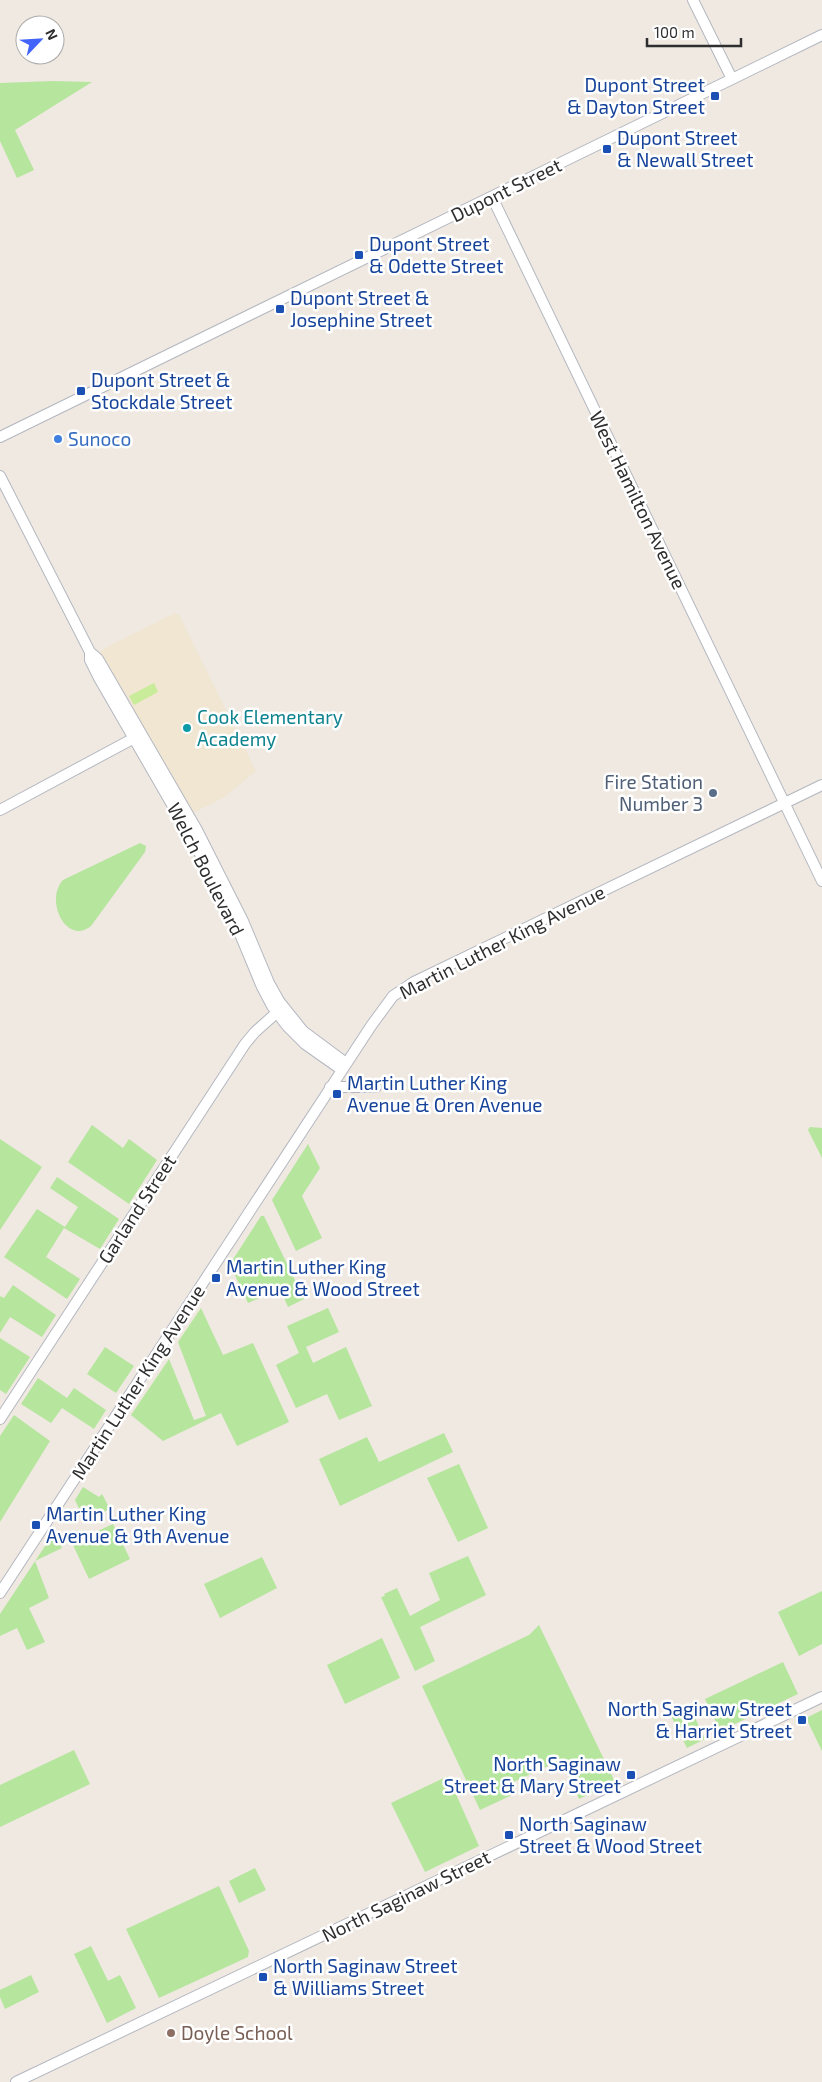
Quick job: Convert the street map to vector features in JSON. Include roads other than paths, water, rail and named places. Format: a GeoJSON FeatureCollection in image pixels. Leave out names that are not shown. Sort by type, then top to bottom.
{"type":"FeatureCollection","features":[{"type":"Feature","properties":{"kind":"street"},"geometry":{"type":"LineString","coordinates":[[693,0],[732,79]]}},
{"type":"Feature","properties":{"kind":"street","name":"Dupont Street"},"geometry":{"type":"LineString","coordinates":[[0,437],[822,35]]}},
{"type":"Feature","properties":{"kind":"street","name":"West Hamilton Avenue"},"geometry":{"type":"LineString","coordinates":[[492,197],[822,881]]}},
{"type":"Feature","properties":{"kind":"street","name":"Welch Boulevard"},"geometry":{"type":"LineString","coordinates":[[0,476],[90,652],[98,659],[208,869],[240,934],[262,987],[305,1044],[344,1067]]}},
{"type":"Feature","properties":{"kind":"street"},"geometry":{"type":"LineString","coordinates":[[0,810],[137,736]]}},
{"type":"Feature","properties":{"kind":"street","name":"Martin Luther King Avenue"},"geometry":{"type":"LineString","coordinates":[[0,1593],[330,1087],[389,1001],[409,985],[822,785]]}},
{"type":"Feature","properties":{"kind":"street","name":"Garland Street"},"geometry":{"type":"LineString","coordinates":[[0,1419],[241,1050],[254,1032],[280,1010]]}},
{"type":"Feature","properties":{"kind":"street"},"geometry":{"type":"LineString","coordinates":[[330,1087],[376,1087]]}},
{"type":"Feature","properties":{"kind":"street","name":"North Saginaw Street"},"geometry":{"type":"LineString","coordinates":[[16,2082],[822,1697]]}},
{"type":"Feature","properties":{"kind":"place","name":"Dupont Street & Dayton Street"},"geometry":{"type":"Point","coordinates":[715,96]}},
{"type":"Feature","properties":{"kind":"place","name":"Dupont Street & Newall Street"},"geometry":{"type":"Point","coordinates":[607,149]}},
{"type":"Feature","properties":{"kind":"place","name":"Dupont Street & Odette Street"},"geometry":{"type":"Point","coordinates":[359,255]}},
{"type":"Feature","properties":{"kind":"place","name":"Dupont Street & Josephine Street"},"geometry":{"type":"Point","coordinates":[280,309]}},
{"type":"Feature","properties":{"kind":"place","name":"Dupont Street & Stockdale Street"},"geometry":{"type":"Point","coordinates":[81,391]}},
{"type":"Feature","properties":{"kind":"place","name":"Sunoco"},"geometry":{"type":"Point","coordinates":[58,439]}},
{"type":"Feature","properties":{"kind":"place","name":"Cook Elementary Academy"},"geometry":{"type":"Point","coordinates":[187,728]}},
{"type":"Feature","properties":{"kind":"place","name":"Fire Station Number 3"},"geometry":{"type":"Point","coordinates":[713,793]}},
{"type":"Feature","properties":{"kind":"place","name":"Martin Luther King Avenue & Oren Avenue"},"geometry":{"type":"Point","coordinates":[337,1094]}},
{"type":"Feature","properties":{"kind":"place","name":"Martin Luther King Avenue & Wood Street"},"geometry":{"type":"Point","coordinates":[216,1278]}},
{"type":"Feature","properties":{"kind":"place","name":"Martin Luther King Avenue & 9th Avenue"},"geometry":{"type":"Point","coordinates":[36,1525]}},
{"type":"Feature","properties":{"kind":"place","name":"North Saginaw Street & Harriet Street"},"geometry":{"type":"Point","coordinates":[802,1720]}},
{"type":"Feature","properties":{"kind":"place","name":"North Saginaw Street & Mary Street"},"geometry":{"type":"Point","coordinates":[631,1775]}},
{"type":"Feature","properties":{"kind":"place","name":"North Saginaw Street & Wood Street"},"geometry":{"type":"Point","coordinates":[509,1835]}},
{"type":"Feature","properties":{"kind":"place","name":"North Saginaw Street & Williams Street"},"geometry":{"type":"Point","coordinates":[263,1977]}},
{"type":"Feature","properties":{"kind":"place","name":"Doyle School"},"geometry":{"type":"Point","coordinates":[171,2033]}}]}
